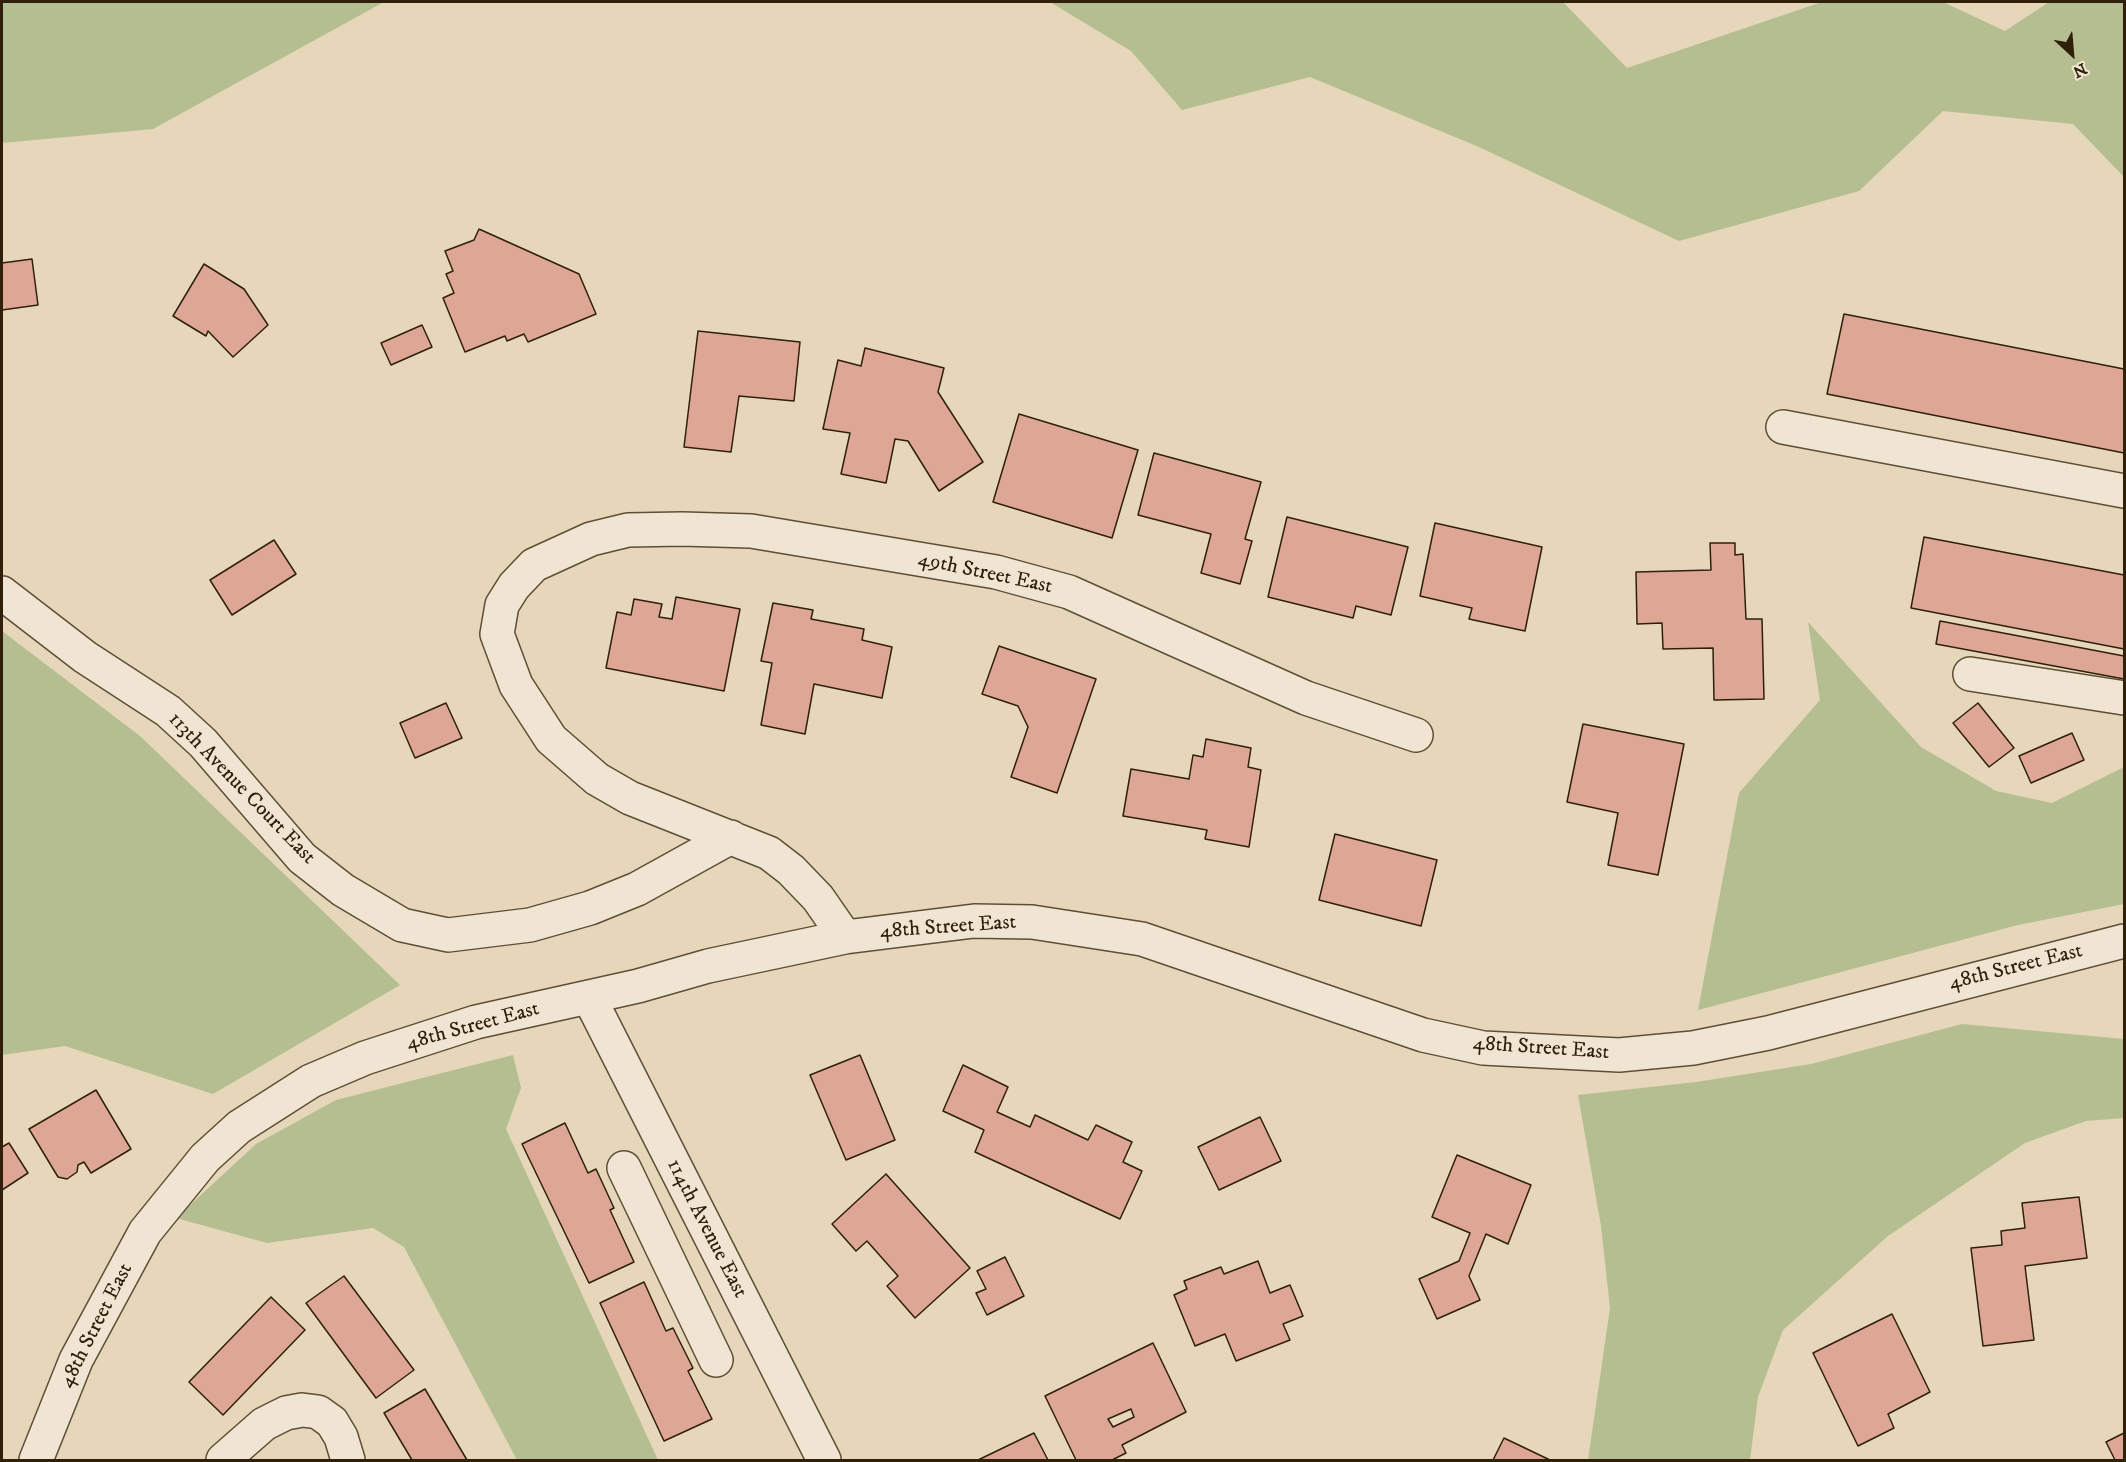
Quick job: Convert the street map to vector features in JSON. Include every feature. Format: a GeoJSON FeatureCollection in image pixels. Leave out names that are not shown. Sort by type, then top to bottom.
{"type":"FeatureCollection","features":[{"type":"Feature","properties":{"kind":"street"},"geometry":{"type":"LineString","coordinates":[[1783,427],[2124,491]]}},
{"type":"Feature","properties":{"kind":"street","name":"49th Street East"},"geometry":{"type":"LineString","coordinates":[[731,837],[630,798],[597,779],[551,739],[516,685],[497,634],[502,605],[514,586],[534,565],[591,539],[619,532],[682,529],[751,531],[996,572],[1069,592],[1306,698],[1416,735]]}},
{"type":"Feature","properties":{"kind":"street","name":"113th Avenue Court East"},"geometry":{"type":"LineString","coordinates":[[2,592],[85,657],[168,711],[203,743],[302,858],[343,890],[402,925],[448,935],[530,926],[590,908],[637,889],[731,837]]}},
{"type":"Feature","properties":{"kind":"street"},"geometry":{"type":"LineString","coordinates":[[1970,674],[2124,698]]}},
{"type":"Feature","properties":{"kind":"street"},"geometry":{"type":"LineString","coordinates":[[731,837],[769,853],[791,870],[818,898],[845,937]]}},
{"type":"Feature","properties":{"kind":"street","name":"48th Street East"},"geometry":{"type":"LineString","coordinates":[[36,1461],[76,1360],[145,1232],[205,1158],[238,1127],[312,1081],[365,1058],[476,1022],[589,997],[708,966],[845,937],[974,921],[1032,921],[1142,939],[1423,1035],[1483,1048],[1619,1055],[1693,1048],[1768,1033],[2124,941]]}},
{"type":"Feature","properties":{"kind":"street","name":"114th Avenue East"},"geometry":{"type":"LineString","coordinates":[[589,997],[824,1461]]}},
{"type":"Feature","properties":{"kind":"street"},"geometry":{"type":"LineString","coordinates":[[624,1168],[716,1360]]}},
{"type":"Feature","properties":{"kind":"street"},"geometry":{"type":"LineString","coordinates":[[667,1257],[709,1235]]}},
{"type":"Feature","properties":{"kind":"street"},"geometry":{"type":"LineString","coordinates":[[223,1461],[264,1424],[286,1413],[302,1410],[318,1412],[332,1422],[341,1437],[348,1461]]}},
{"type":"Feature","properties":{"kind":"green space"},"geometry":{"type":"Polygon","coordinates":[[[2,2],[384,2],[153,129],[2,143],[2,2]]]}},
{"type":"Feature","properties":{"kind":"green space"},"geometry":{"type":"Polygon","coordinates":[[[1050,2],[1563,2],[1627,68],[1822,2],[1943,2],[2005,31],[2049,2],[2124,2],[2124,177],[2073,124],[1943,111],[1859,191],[1679,241],[1479,147],[1310,77],[1182,110],[1131,51],[1050,2]]]}},
{"type":"Feature","properties":{"kind":"green space"},"geometry":{"type":"Polygon","coordinates":[[[1808,622],[1921,747],[1996,791],[2052,803],[2124,767],[2124,904],[2018,925],[1698,1010],[1739,793],[1820,700],[1808,622]]]}},
{"type":"Feature","properties":{"kind":"green space"},"geometry":{"type":"Polygon","coordinates":[[[2,631],[140,736],[400,985],[213,1094],[65,1046],[2,1055],[2,631]]]}},
{"type":"Feature","properties":{"kind":"green space"},"geometry":{"type":"Polygon","coordinates":[[[1962,1024],[2124,1039],[2124,1118],[2086,1121],[2025,1143],[1888,1236],[1783,1330],[1758,1397],[1750,1460],[1588,1460],[1610,1308],[1601,1226],[1578,1095],[1696,1082],[1811,1064],[1962,1024]]]}},
{"type":"Feature","properties":{"kind":"green space"},"geometry":{"type":"Polygon","coordinates":[[[513,1055],[521,1088],[506,1129],[658,1460],[517,1460],[404,1247],[373,1228],[267,1243],[176,1218],[256,1144],[336,1100],[513,1055]]]}},
{"type":"Feature","properties":{"kind":"building"},"geometry":{"type":"Polygon","coordinates":[[[479,229],[579,274],[596,314],[528,342],[524,334],[507,341],[505,336],[465,352],[443,298],[454,293],[446,274],[453,271],[445,251],[474,240],[479,229]]]}},
{"type":"Feature","properties":{"kind":"building"},"geometry":{"type":"Polygon","coordinates":[[[32,259],[38,305],[2,310],[2,263],[32,259]]]}},
{"type":"Feature","properties":{"kind":"building"},"geometry":{"type":"Polygon","coordinates":[[[204,264],[244,289],[268,325],[233,357],[208,331],[206,336],[173,316],[204,264]]]}},
{"type":"Feature","properties":{"kind":"building"},"geometry":{"type":"Polygon","coordinates":[[[1844,314],[2124,369],[2124,453],[1827,394],[1844,314]]]}},
{"type":"Feature","properties":{"kind":"building"},"geometry":{"type":"Polygon","coordinates":[[[422,325],[432,347],[391,365],[381,343],[422,325]]]}},
{"type":"Feature","properties":{"kind":"building"},"geometry":{"type":"Polygon","coordinates":[[[698,331],[800,342],[794,401],[739,396],[731,452],[684,447],[698,331]]]}},
{"type":"Feature","properties":{"kind":"building"},"geometry":{"type":"Polygon","coordinates":[[[865,348],[944,368],[938,392],[983,462],[939,491],[908,441],[895,439],[886,483],[841,474],[850,433],[823,429],[838,360],[861,366],[865,348]]]}},
{"type":"Feature","properties":{"kind":"building"},"geometry":{"type":"Polygon","coordinates":[[[1019,414],[1138,450],[1112,538],[993,502],[1019,414]]]}},
{"type":"Feature","properties":{"kind":"building"},"geometry":{"type":"Polygon","coordinates":[[[1154,453],[1261,482],[1245,539],[1252,541],[1240,584],[1201,573],[1211,534],[1138,515],[1154,453]]]}},
{"type":"Feature","properties":{"kind":"building"},"geometry":{"type":"Polygon","coordinates":[[[1287,517],[1408,547],[1391,615],[1356,606],[1353,618],[1268,597],[1287,517]]]}},
{"type":"Feature","properties":{"kind":"building"},"geometry":{"type":"Polygon","coordinates":[[[1435,523],[1542,547],[1525,631],[1469,619],[1472,608],[1420,596],[1435,523]]]}},
{"type":"Feature","properties":{"kind":"building"},"geometry":{"type":"Polygon","coordinates":[[[1924,537],[2124,575],[2124,649],[1911,608],[1924,537]]]}},
{"type":"Feature","properties":{"kind":"building"},"geometry":{"type":"Polygon","coordinates":[[[274,540],[296,574],[232,615],[210,580],[274,540]]]}},
{"type":"Feature","properties":{"kind":"building"},"geometry":{"type":"Polygon","coordinates":[[[1710,543],[1735,543],[1735,555],[1743,554],[1746,619],[1762,619],[1764,699],[1714,700],[1713,648],[1663,649],[1662,623],[1637,624],[1636,572],[1711,570],[1710,543]]]}},
{"type":"Feature","properties":{"kind":"building"},"geometry":{"type":"Polygon","coordinates":[[[676,597],[740,609],[724,691],[606,668],[617,612],[631,615],[634,599],[662,604],[659,617],[672,619],[676,597]]]}},
{"type":"Feature","properties":{"kind":"building"},"geometry":{"type":"Polygon","coordinates":[[[773,603],[813,610],[811,619],[864,629],[862,640],[892,647],[882,698],[814,684],[805,734],[761,725],[772,663],[761,661],[773,603]]]}},
{"type":"Feature","properties":{"kind":"building"},"geometry":{"type":"Polygon","coordinates":[[[1940,621],[2124,656],[2124,679],[1936,644],[1940,621]]]}},
{"type":"Feature","properties":{"kind":"building"},"geometry":{"type":"Polygon","coordinates":[[[999,646],[1096,679],[1057,793],[1011,777],[1028,727],[1018,706],[982,694],[999,646]]]}},
{"type":"Feature","properties":{"kind":"building"},"geometry":{"type":"Polygon","coordinates":[[[446,703],[462,738],[415,758],[400,723],[446,703]]]}},
{"type":"Feature","properties":{"kind":"building"},"geometry":{"type":"Polygon","coordinates":[[[1978,703],[2014,748],[1989,767],[1953,723],[1978,703]]]}},
{"type":"Feature","properties":{"kind":"building"},"geometry":{"type":"Polygon","coordinates":[[[1583,724],[1684,744],[1658,875],[1608,865],[1618,813],[1567,802],[1583,724]]]}},
{"type":"Feature","properties":{"kind":"building"},"geometry":{"type":"Polygon","coordinates":[[[2072,733],[2084,760],[2031,783],[2019,756],[2072,733]]]}},
{"type":"Feature","properties":{"kind":"building"},"geometry":{"type":"Polygon","coordinates":[[[1206,739],[1251,748],[1248,767],[1261,770],[1249,847],[1205,839],[1207,830],[1123,816],[1131,769],[1189,779],[1193,755],[1203,757],[1206,739]]]}},
{"type":"Feature","properties":{"kind":"building"},"geometry":{"type":"Polygon","coordinates":[[[1335,834],[1437,860],[1421,926],[1319,900],[1335,834]]]}},
{"type":"Feature","properties":{"kind":"building"},"geometry":{"type":"Polygon","coordinates":[[[860,1055],[895,1140],[846,1160],[810,1075],[860,1055]]]}},
{"type":"Feature","properties":{"kind":"building"},"geometry":{"type":"Polygon","coordinates":[[[963,1065],[1008,1087],[997,1112],[1030,1127],[1035,1115],[1088,1140],[1096,1125],[1132,1142],[1123,1162],[1142,1171],[1120,1219],[975,1152],[984,1130],[943,1111],[963,1065]]]}},
{"type":"Feature","properties":{"kind":"building"},"geometry":{"type":"Polygon","coordinates":[[[96,1090],[131,1149],[91,1173],[84,1162],[78,1165],[77,1172],[67,1179],[58,1177],[29,1129],[96,1090]]]}},
{"type":"Feature","properties":{"kind":"building"},"geometry":{"type":"Polygon","coordinates":[[[1260,1117],[1281,1161],[1219,1190],[1198,1147],[1260,1117]]]}},
{"type":"Feature","properties":{"kind":"building"},"geometry":{"type":"Polygon","coordinates":[[[565,1123],[588,1173],[596,1169],[614,1208],[610,1210],[634,1262],[589,1283],[522,1144],[565,1123]]]}},
{"type":"Feature","properties":{"kind":"building"},"geometry":{"type":"Polygon","coordinates":[[[9,1143],[28,1173],[2,1190],[2,1147],[9,1143]]]}},
{"type":"Feature","properties":{"kind":"building"},"geometry":{"type":"Polygon","coordinates":[[[1457,1155],[1531,1185],[1508,1244],[1486,1234],[1469,1276],[1480,1300],[1437,1319],[1419,1279],[1459,1261],[1470,1233],[1432,1217],[1457,1155]]]}},
{"type":"Feature","properties":{"kind":"building"},"geometry":{"type":"Polygon","coordinates":[[[886,1174],[970,1268],[915,1318],[887,1286],[898,1276],[867,1241],[856,1251],[832,1224],[886,1174]]]}},
{"type":"Feature","properties":{"kind":"building"},"geometry":{"type":"Polygon","coordinates":[[[2079,1197],[2087,1258],[2025,1266],[2034,1340],[1983,1346],[1971,1248],[2002,1245],[2001,1231],[2025,1228],[2022,1203],[2079,1197]]]}},
{"type":"Feature","properties":{"kind":"building"},"geometry":{"type":"Polygon","coordinates":[[[1005,1257],[1024,1296],[987,1315],[976,1293],[986,1289],[977,1271],[1005,1257]]]}},
{"type":"Feature","properties":{"kind":"building"},"geometry":{"type":"Polygon","coordinates":[[[1258,1261],[1270,1293],[1290,1285],[1303,1316],[1283,1324],[1290,1340],[1236,1361],[1225,1334],[1195,1346],[1174,1295],[1187,1289],[1184,1281],[1221,1267],[1224,1274],[1258,1261]]]}},
{"type":"Feature","properties":{"kind":"building"},"geometry":{"type":"Polygon","coordinates":[[[344,1276],[414,1370],[376,1398],[306,1303],[344,1276]]]}},
{"type":"Feature","properties":{"kind":"building"},"geometry":{"type":"Polygon","coordinates":[[[644,1282],[666,1331],[673,1328],[693,1368],[688,1371],[712,1419],[664,1441],[600,1303],[644,1282]]]}},
{"type":"Feature","properties":{"kind":"building"},"geometry":{"type":"Polygon","coordinates":[[[271,1297],[305,1330],[223,1415],[189,1382],[271,1297]]]}},
{"type":"Feature","properties":{"kind":"building"},"geometry":{"type":"Polygon","coordinates":[[[1892,1314],[1930,1392],[1888,1414],[1894,1428],[1858,1446],[1813,1353],[1892,1314]]]}},
{"type":"Feature","properties":{"kind":"building"},"geometry":{"type":"Polygon","coordinates":[[[1153,1343],[1186,1412],[1122,1445],[1126,1453],[1112,1460],[1076,1460],[1045,1396],[1153,1343]],[[1131,1409],[1108,1419],[1113,1427],[1134,1417],[1131,1409]]]}},
{"type":"Feature","properties":{"kind":"building"},"geometry":{"type":"Polygon","coordinates":[[[425,1389],[467,1460],[412,1460],[384,1413],[425,1389]]]}},
{"type":"Feature","properties":{"kind":"building"},"geometry":{"type":"Polygon","coordinates":[[[1034,1433],[1048,1460],[978,1460],[1034,1433]]]}},
{"type":"Feature","properties":{"kind":"building"},"geometry":{"type":"Polygon","coordinates":[[[2124,1433],[2124,1460],[2115,1460],[2106,1442],[2124,1433]]]}},
{"type":"Feature","properties":{"kind":"building"},"geometry":{"type":"Polygon","coordinates":[[[1504,1438],[1550,1460],[1493,1460],[1504,1438]]]}}]}
